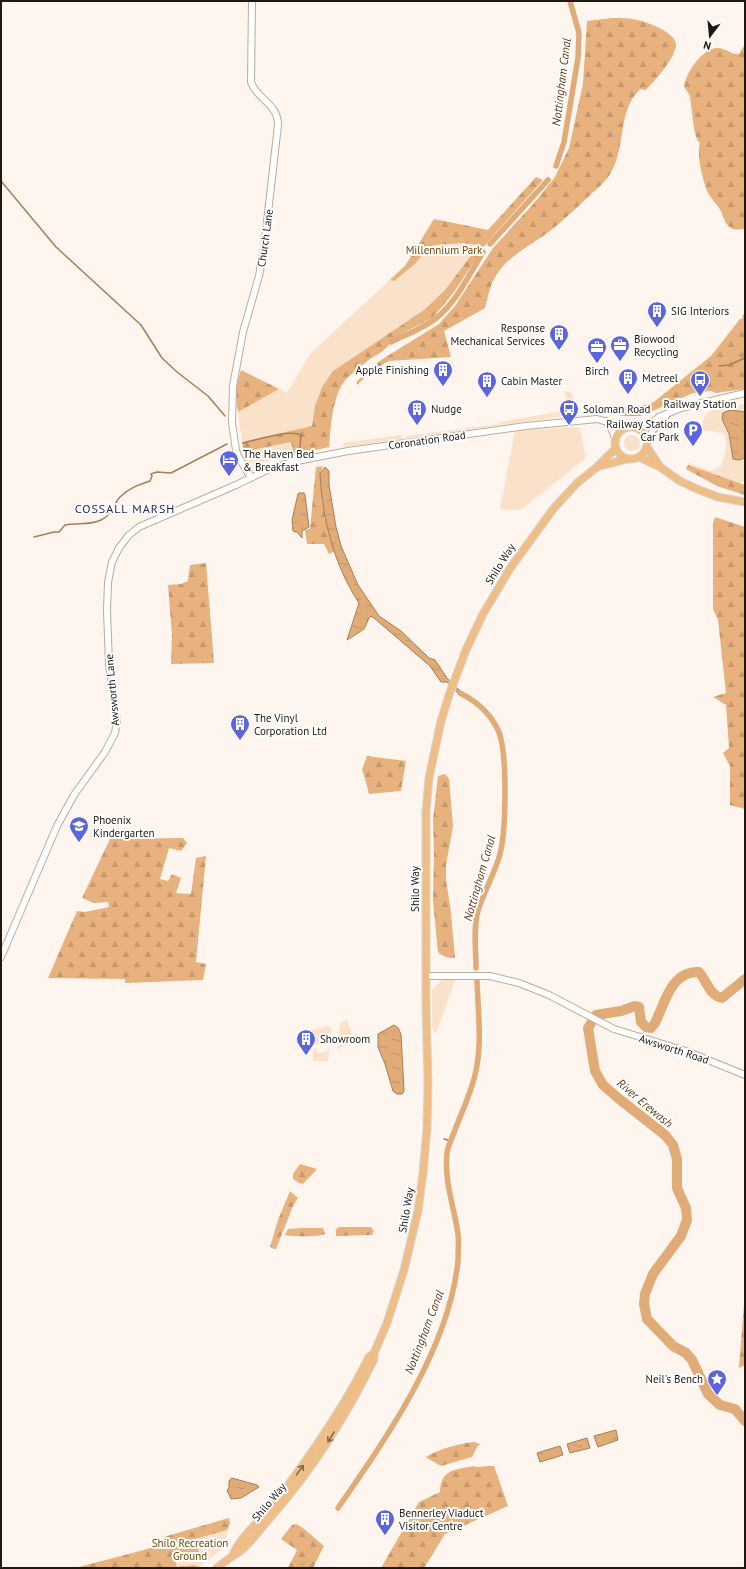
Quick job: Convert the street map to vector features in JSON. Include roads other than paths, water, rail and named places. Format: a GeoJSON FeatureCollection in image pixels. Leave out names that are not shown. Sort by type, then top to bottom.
{"type":"FeatureCollection","features":[{"type":"Feature","properties":{"kind":"main road"},"geometry":{"type":"LineString","coordinates":[[660,467],[647,444],[644,432],[637,428],[627,428],[622,431],[616,440],[616,448],[619,453],[627,459],[639,457],[660,467],[680,482],[718,497],[745,502]]}},
{"type":"Feature","properties":{"kind":"main road"},"geometry":{"type":"LineString","coordinates":[[639,457],[643,453],[647,444]]}},
{"type":"Feature","properties":{"kind":"main road","name":"Shilo Way"},"geometry":{"type":"LineString","coordinates":[[217,1568],[233,1555],[235,1547],[266,1514],[300,1470],[343,1406],[369,1357],[374,1354],[386,1323],[404,1270],[421,1192],[426,1150],[428,1109],[426,848],[428,792],[434,748],[448,699],[475,632],[514,562],[557,504],[577,483],[597,467],[616,448]]}},
{"type":"Feature","properties":{"kind":"main road","name":"Shilo Way"},"geometry":{"type":"LineString","coordinates":[[597,467],[627,459]]}},
{"type":"Feature","properties":{"kind":"street","name":"Church Lane"},"geometry":{"type":"LineString","coordinates":[[251,478],[236,450],[232,423],[233,386],[243,332],[262,261],[278,140],[278,125],[275,110],[255,90],[251,82],[252,1]]}},
{"type":"Feature","properties":{"kind":"street"},"geometry":{"type":"LineString","coordinates":[[637,428],[648,426],[659,417],[680,408],[745,393]]}},
{"type":"Feature","properties":{"kind":"street"},"geometry":{"type":"LineString","coordinates":[[647,444],[653,430],[669,413]]}},
{"type":"Feature","properties":{"kind":"street","name":"Coronation Road"},"geometry":{"type":"LineString","coordinates":[[251,478],[269,469],[292,462],[348,451],[526,426],[597,419],[627,428]]}},
{"type":"Feature","properties":{"kind":"street"},"geometry":{"type":"LineString","coordinates":[[606,421],[616,440]]}},
{"type":"Feature","properties":{"kind":"street","name":"Awsworth Lane"},"geometry":{"type":"LineString","coordinates":[[1,957],[66,806],[103,756],[115,733],[117,721],[110,664],[107,605],[110,570],[115,556],[126,539],[139,527],[251,478]]}},
{"type":"Feature","properties":{"kind":"street","name":"Awsworth Road"},"geometry":{"type":"LineString","coordinates":[[427,976],[490,976],[534,988],[602,1023],[625,1033],[686,1051],[745,1075]]}},
{"type":"Feature","properties":{"kind":"water"},"geometry":{"type":"Polygon","coordinates":[[[730,410],[745,412],[745,458],[739,460],[733,459],[729,434],[722,419],[723,413],[730,410]]]}},
{"type":"Feature","properties":{"kind":"water"},"geometry":{"type":"Polygon","coordinates":[[[325,467],[329,471],[329,485],[336,527],[341,546],[358,585],[379,616],[401,631],[429,658],[435,660],[447,678],[460,691],[459,694],[447,682],[441,682],[430,666],[371,616],[364,629],[347,640],[359,603],[343,573],[331,541],[323,507],[321,490],[320,473],[325,467]]]}},
{"type":"Feature","properties":{"kind":"water"},"geometry":{"type":"Polygon","coordinates":[[[299,493],[304,493],[305,495],[309,527],[302,531],[302,538],[297,532],[293,531],[292,520],[299,493]]]}},
{"type":"Feature","properties":{"kind":"water"},"geometry":{"type":"Polygon","coordinates":[[[394,1025],[398,1028],[401,1034],[404,1091],[402,1094],[397,1094],[393,1091],[378,1047],[378,1034],[394,1025]]]}},
{"type":"Feature","properties":{"kind":"water"},"geometry":{"type":"Polygon","coordinates":[[[616,1430],[618,1440],[598,1447],[594,1436],[616,1430]]]}},
{"type":"Feature","properties":{"kind":"water"},"geometry":{"type":"Polygon","coordinates":[[[587,1438],[590,1448],[570,1453],[567,1444],[587,1438]]]}},
{"type":"Feature","properties":{"kind":"water"},"geometry":{"type":"Polygon","coordinates":[[[560,1446],[563,1455],[540,1462],[537,1453],[560,1446]]]}},
{"type":"Feature","properties":{"kind":"water"},"geometry":{"type":"Polygon","coordinates":[[[232,1478],[257,1485],[259,1487],[241,1498],[231,1499],[227,1490],[229,1488],[229,1481],[232,1478]]]}},
{"type":"Feature","properties":{"kind":"waterway","name":"Nottingham Canal"},"geometry":{"type":"LineString","coordinates":[[556,166],[564,142],[578,58],[579,33],[570,1]]}},
{"type":"Feature","properties":{"kind":"waterway","name":"Nottingham Canal"},"geometry":{"type":"LineString","coordinates":[[490,244],[548,180]]}},
{"type":"Feature","properties":{"kind":"waterway"},"geometry":{"type":"LineString","coordinates":[[1,181],[56,247],[141,325],[162,358],[177,372],[208,396],[225,416]]}},
{"type":"Feature","properties":{"kind":"waterway","name":"Nottingham Canal"},"geometry":{"type":"LineString","coordinates":[[391,342],[425,326],[443,312],[456,297],[483,252]]}},
{"type":"Feature","properties":{"kind":"waterway"},"geometry":{"type":"LineString","coordinates":[[719,366],[729,365],[745,358]]}},
{"type":"Feature","properties":{"kind":"waterway"},"geometry":{"type":"LineString","coordinates":[[243,443],[281,434],[296,433],[301,435],[301,450]]}},
{"type":"Feature","properties":{"kind":"waterway"},"geometry":{"type":"LineString","coordinates":[[34,537],[59,532],[65,525],[92,523],[101,520],[108,515],[123,494],[134,487],[150,481],[152,476],[151,474],[157,472],[171,473],[227,444]]}},
{"type":"Feature","properties":{"kind":"waterway","name":"Nottingham Canal"},"geometry":{"type":"LineString","coordinates":[[460,693],[482,708],[495,724],[501,740],[505,772],[505,810],[502,843],[498,861],[480,904],[476,918],[476,968]]}},
{"type":"Feature","properties":{"kind":"waterway","name":"River Erewash"},"geometry":{"type":"LineString","coordinates":[[745,979],[722,998],[711,991],[699,972],[689,973],[675,982],[655,1023],[651,1028],[646,1027],[641,1022],[639,1007],[635,1006],[621,1011],[596,1015],[588,1028],[595,1071],[603,1085],[665,1135],[673,1145],[677,1159],[677,1188],[686,1208],[687,1220],[681,1236],[653,1274],[645,1294],[644,1304],[647,1319],[673,1346],[686,1353],[692,1360],[708,1394],[720,1405],[735,1409],[745,1421]]}},
{"type":"Feature","properties":{"kind":"waterway","name":"Nottingham Canal"},"geometry":{"type":"LineString","coordinates":[[338,1508],[376,1452],[413,1391],[429,1359],[442,1327],[452,1294],[458,1261],[458,1234],[448,1184],[446,1164],[448,1148],[470,1092],[477,1067],[479,1042],[477,980]]}},
{"type":"Feature","properties":{"kind":"waterway","name":"Nottingham Canal"},"geometry":{"type":"LineString","coordinates":[[444,1139],[451,1141]]}},
{"type":"Feature","properties":{"kind":"place","name":"SIG Interiors"},"geometry":{"type":"Point","coordinates":[657,328]}},
{"type":"Feature","properties":{"kind":"place","name":"Response Mechanical Services"},"geometry":{"type":"Point","coordinates":[559,351]}},
{"type":"Feature","properties":{"kind":"place","name":"Biowood Recycling"},"geometry":{"type":"Point","coordinates":[620,362]}},
{"type":"Feature","properties":{"kind":"place","name":"Birch"},"geometry":{"type":"Point","coordinates":[597,364]}},
{"type":"Feature","properties":{"kind":"place","name":"Apple Finishing"},"geometry":{"type":"Point","coordinates":[443,387]}},
{"type":"Feature","properties":{"kind":"place","name":"Metreel"},"geometry":{"type":"Point","coordinates":[628,395]}},
{"type":"Feature","properties":{"kind":"place","name":"Railway Station"},"geometry":{"type":"Point","coordinates":[700,397]}},
{"type":"Feature","properties":{"kind":"place","name":"Cabin Master"},"geometry":{"type":"Point","coordinates":[487,398]}},
{"type":"Feature","properties":{"kind":"place","name":"Nudge"},"geometry":{"type":"Point","coordinates":[417,426]}},
{"type":"Feature","properties":{"kind":"place","name":"Soloman Road"},"geometry":{"type":"Point","coordinates":[569,426]}},
{"type":"Feature","properties":{"kind":"place","name":"Railway Station Car Park"},"geometry":{"type":"Point","coordinates":[693,447]}},
{"type":"Feature","properties":{"kind":"place","name":"The Haven Bed & Breakfast"},"geometry":{"type":"Point","coordinates":[229,477]}},
{"type":"Feature","properties":{"kind":"place","name":"The Vinyl Corporation Ltd"},"geometry":{"type":"Point","coordinates":[240,741]}},
{"type":"Feature","properties":{"kind":"place","name":"Phoenix Kindergarten"},"geometry":{"type":"Point","coordinates":[79,843]}},
{"type":"Feature","properties":{"kind":"place","name":"Showroom"},"geometry":{"type":"Point","coordinates":[306,1056]}},
{"type":"Feature","properties":{"kind":"place","name":"Neil's Bench"},"geometry":{"type":"Point","coordinates":[717,1396]}},
{"type":"Feature","properties":{"kind":"place","name":"Bennerley Viaduct Visitor Centre"},"geometry":{"type":"Point","coordinates":[385,1536]}},
{"type":"Feature","properties":{"kind":"district","name":"COSSALL MARSH"},"geometry":{"type":"Point","coordinates":[125,508]}},
{"type":"Feature","properties":{"kind":"park label","name":"Millennium Park"},"geometry":{"type":"Point","coordinates":[444,250]}},
{"type":"Feature","properties":{"kind":"park label","name":"Shilo Recreation Ground"},"geometry":{"type":"Point","coordinates":[190,1549]}}]}
